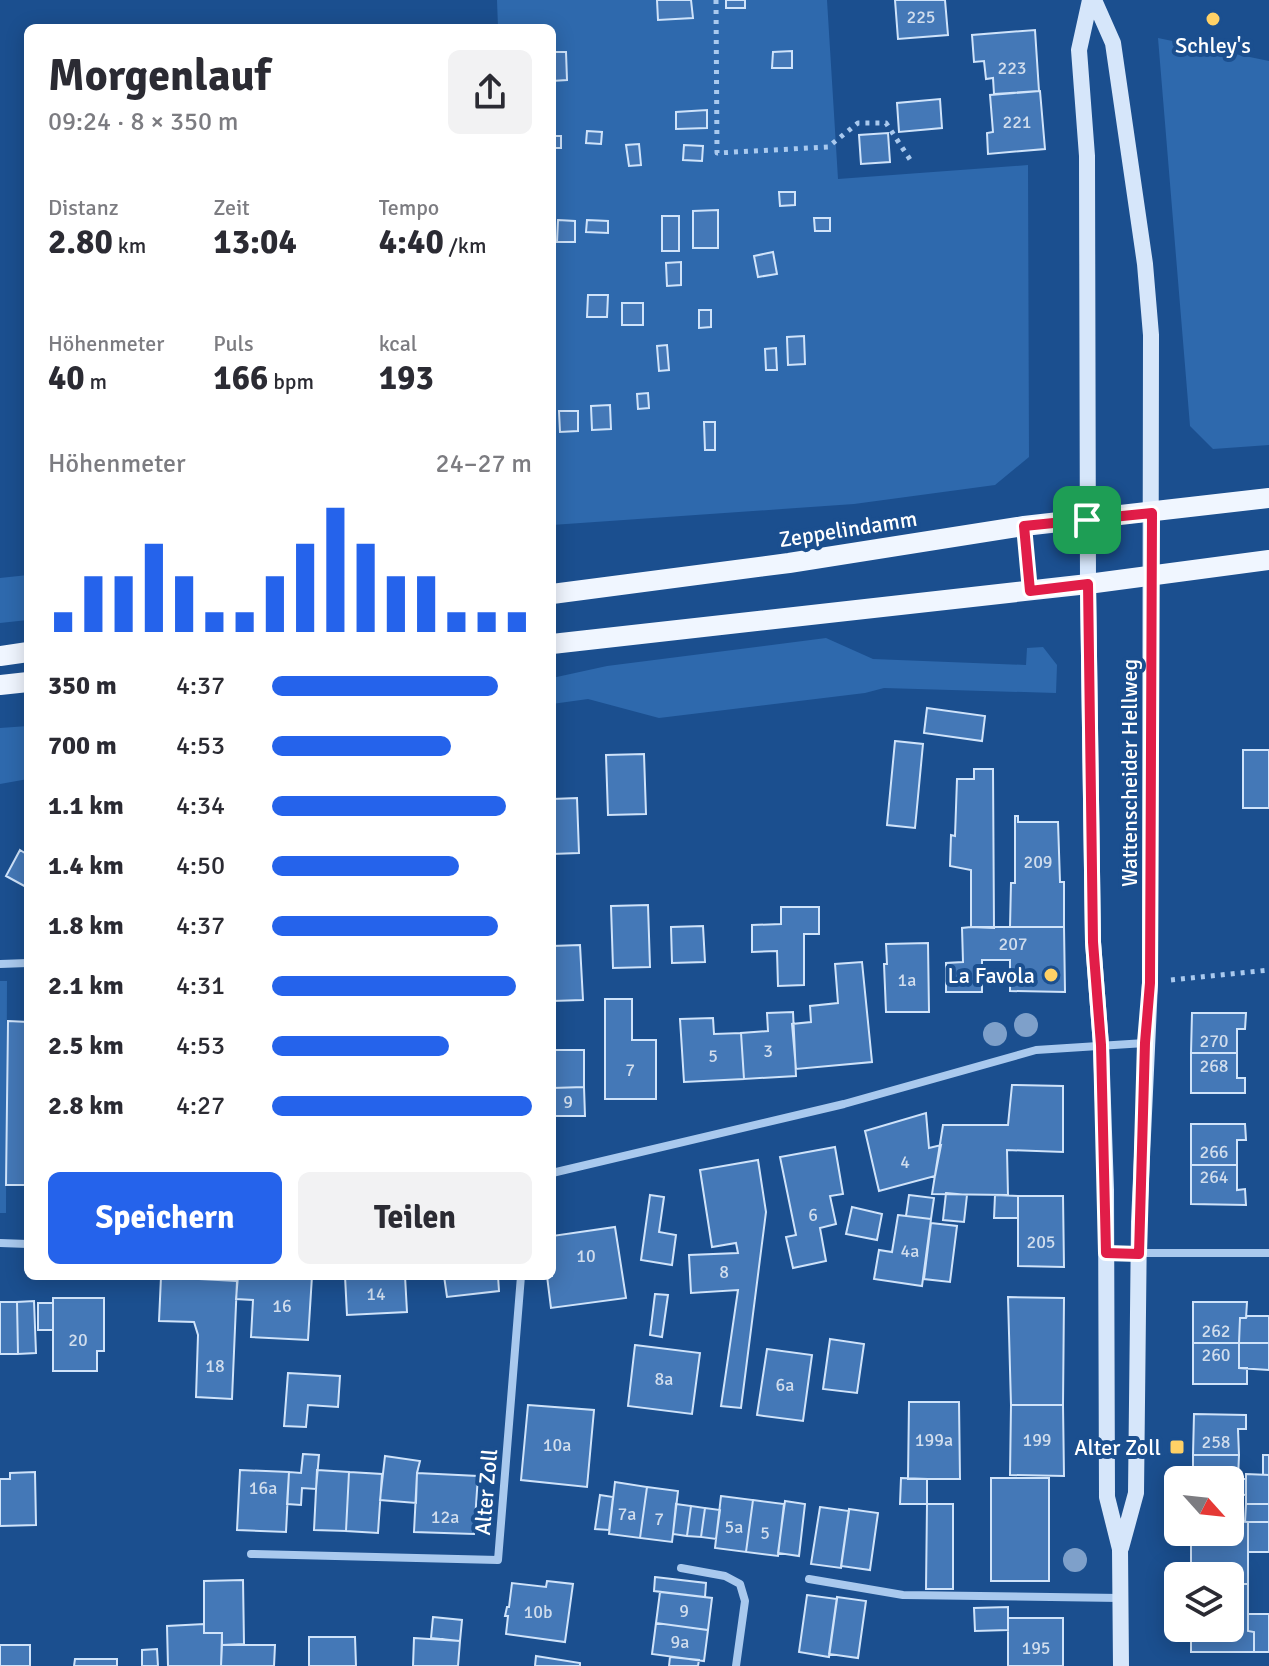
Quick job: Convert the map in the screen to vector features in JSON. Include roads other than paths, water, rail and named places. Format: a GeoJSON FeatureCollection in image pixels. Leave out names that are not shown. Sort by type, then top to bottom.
{"type":"FeatureCollection","features":[{"type":"Feature","properties":{"kind":"main road","name":"Wattenscheider Hellweg"},"geometry":{"type":"LineString","coordinates":[[1092,0],[1113,43],[1145,264],[1151,335],[1150,983],[1145,1043],[1139,1254],[1136,1493],[1120,1549]]}},
{"type":"Feature","properties":{"kind":"main road","name":"Wattenscheider Hellweg"},"geometry":{"type":"LineString","coordinates":[[1092,0],[1079,50],[1087,156],[1087,520],[1093,942],[1101,1045],[1107,1497],[1120,1549],[1121,1666]]}},
{"type":"Feature","properties":{"kind":"main road","name":"Zeppelindamm"},"geometry":{"type":"LineString","coordinates":[[556,593],[1269,498]]}},
{"type":"Feature","properties":{"kind":"main road"},"geometry":{"type":"LineString","coordinates":[[556,644],[1088,584],[1269,560]]}},
{"type":"Feature","properties":{"kind":"main road"},"geometry":{"type":"LineString","coordinates":[[0,656],[24,653]]}},
{"type":"Feature","properties":{"kind":"main road"},"geometry":{"type":"LineString","coordinates":[[0,685],[24,682]]}},
{"type":"Feature","properties":{"kind":"street"},"geometry":{"type":"LineString","coordinates":[[0,964],[24,963]]}},
{"type":"Feature","properties":{"kind":"street"},"geometry":{"type":"LineString","coordinates":[[556,1172],[844,1104],[1036,1050],[1145,1043]]}},
{"type":"Feature","properties":{"kind":"street"},"geometry":{"type":"LineString","coordinates":[[0,1243],[24,1244]]}},
{"type":"Feature","properties":{"kind":"street"},"geometry":{"type":"LineString","coordinates":[[1106,1253],[1269,1253]]}},
{"type":"Feature","properties":{"kind":"street","name":"Alter Zoll"},"geometry":{"type":"LineString","coordinates":[[251,1554],[498,1560],[521,1280]]}},
{"type":"Feature","properties":{"kind":"street"},"geometry":{"type":"LineString","coordinates":[[681,1568],[725,1576],[740,1584],[745,1601],[736,1666]]}},
{"type":"Feature","properties":{"kind":"street"},"geometry":{"type":"LineString","coordinates":[[809,1579],[903,1595],[1121,1598]]}},
{"type":"Feature","properties":{"kind":"place","name":"Schley's"},"geometry":{"type":"Point","coordinates":[1213,19]}},
{"type":"Feature","properties":{"kind":"place","name":"La Favola"},"geometry":{"type":"Point","coordinates":[1051,975]}},
{"type":"Feature","properties":{"kind":"place","name":"Alter Zoll"},"geometry":{"type":"Point","coordinates":[1177,1447]}}]}
